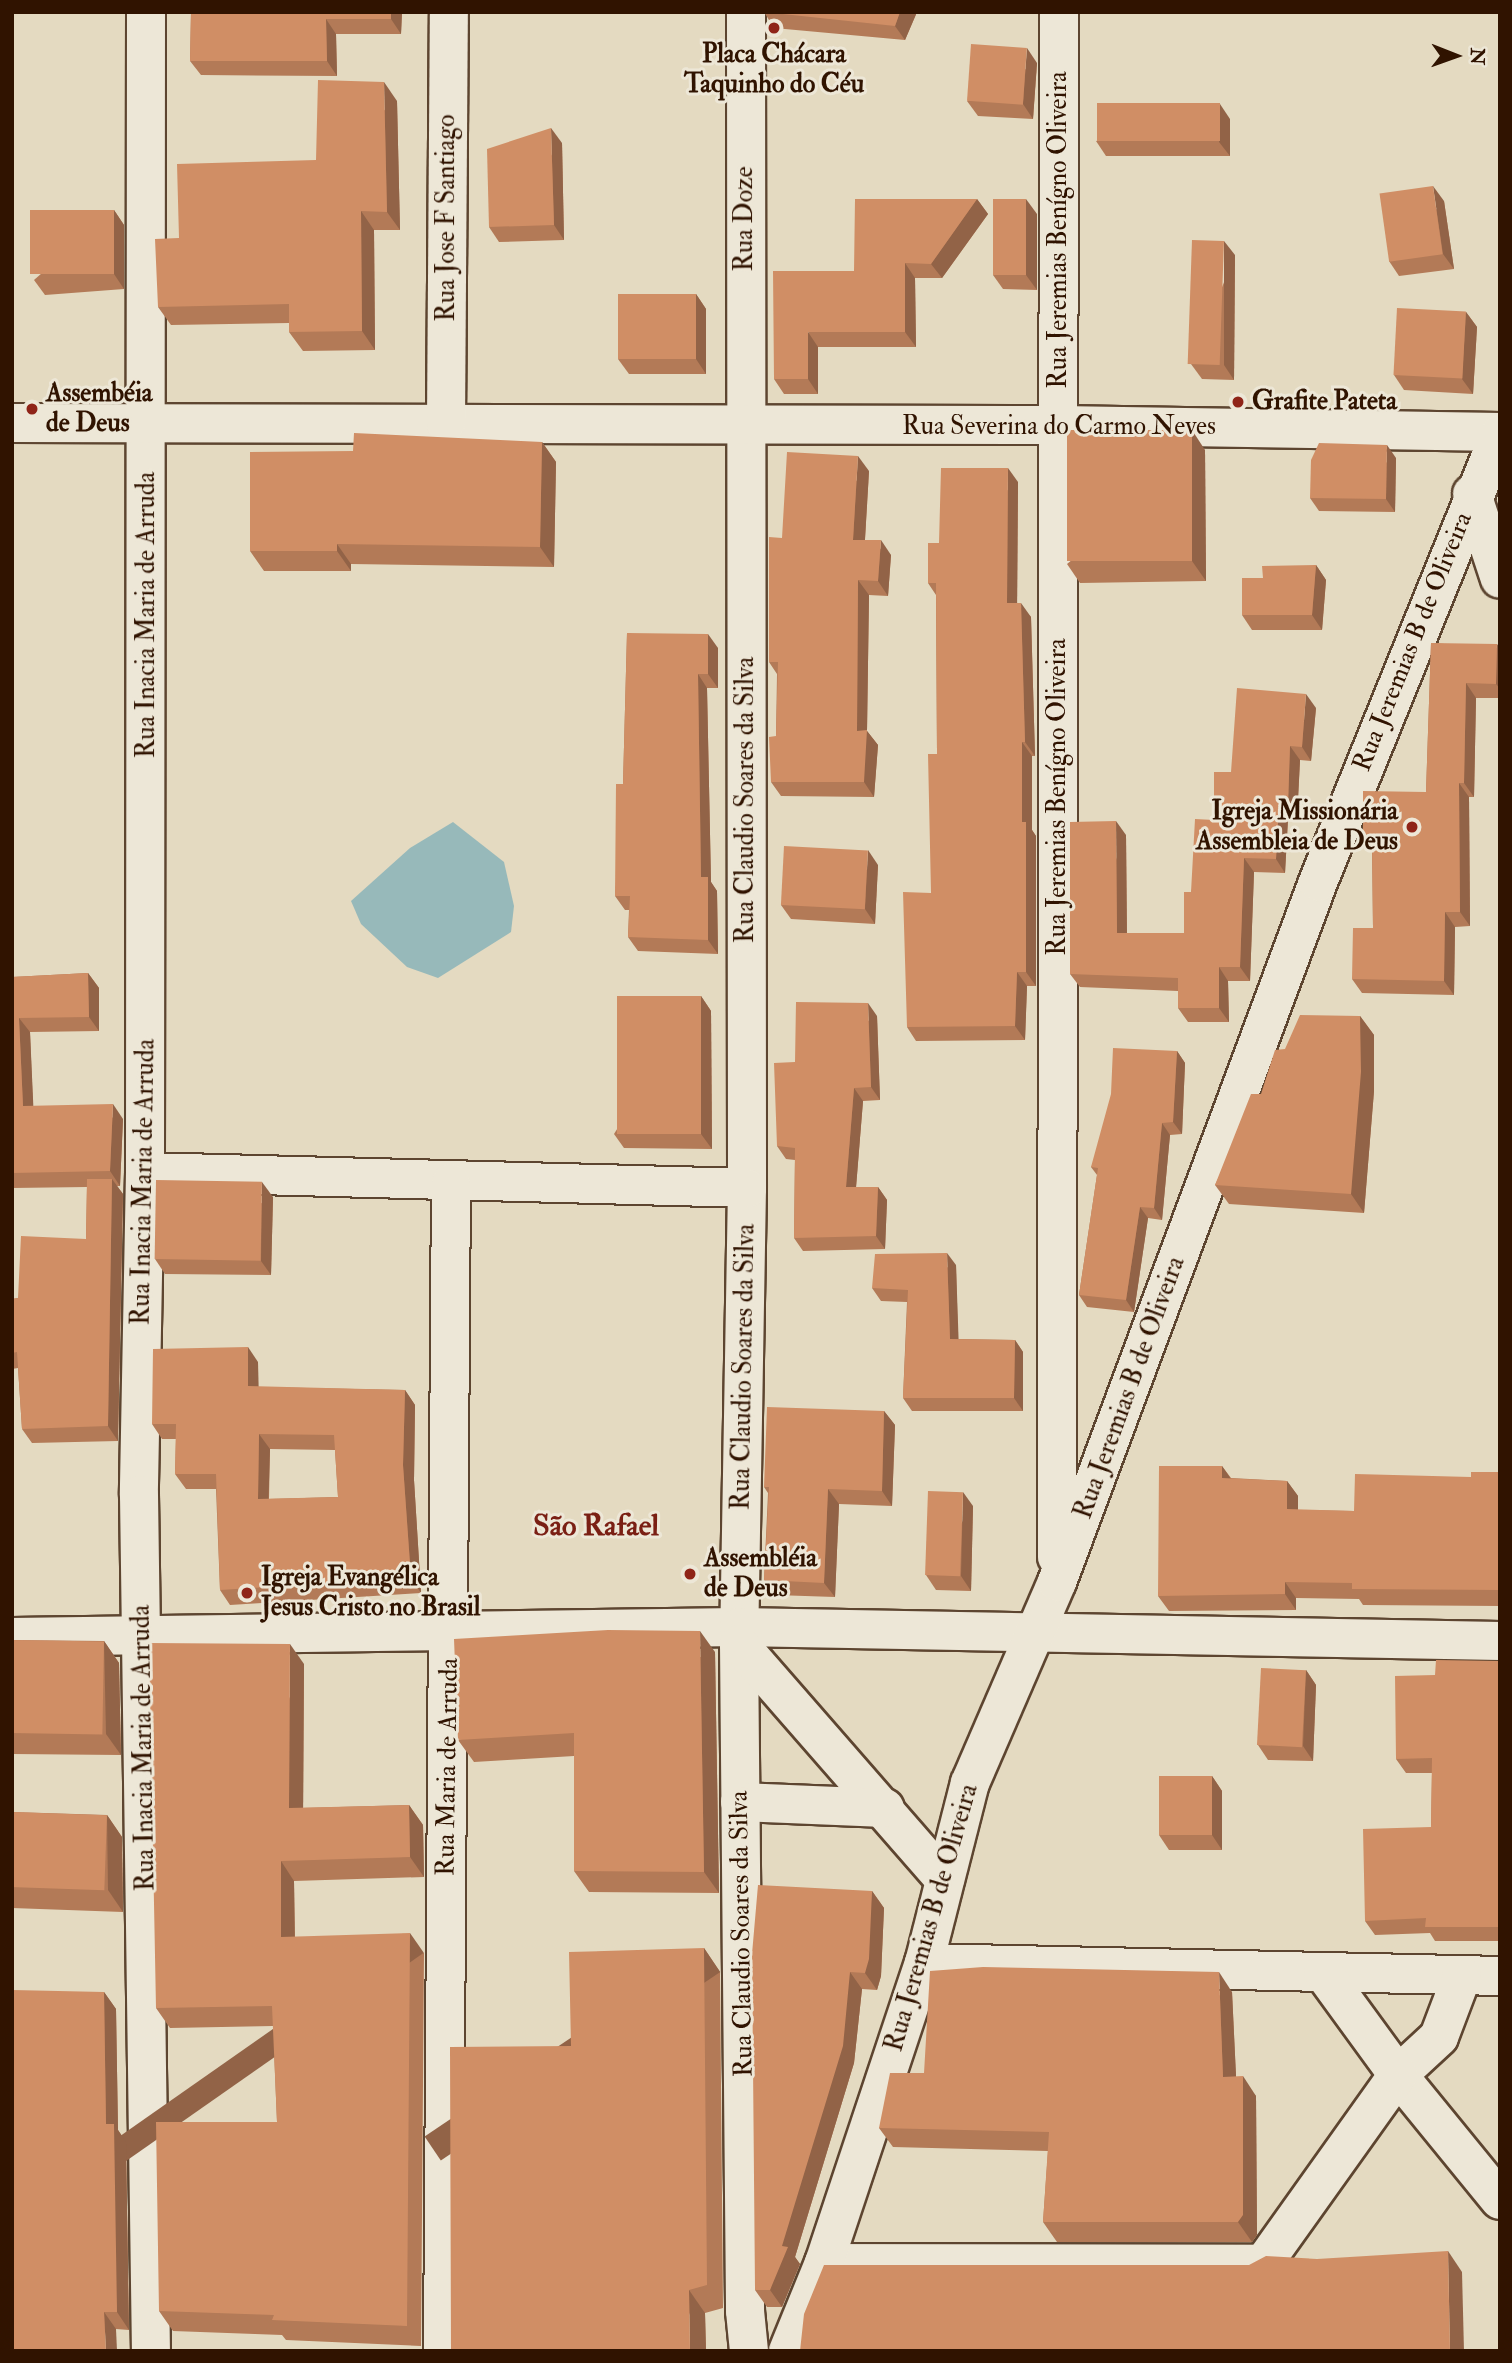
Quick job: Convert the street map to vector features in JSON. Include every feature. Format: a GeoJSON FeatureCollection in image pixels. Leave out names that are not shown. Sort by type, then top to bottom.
{"type":"FeatureCollection","features":[{"type":"Feature","properties":{"kind":"street","name":"Rua Inacia Maria de Arruda"},"geometry":{"type":"LineString","coordinates":[[146,12],[148,426],[145,1172],[139,1495],[144,1635],[150,2351]]}},
{"type":"Feature","properties":{"kind":"street","name":"Rua Jose F Santiago"},"geometry":{"type":"LineString","coordinates":[[446,424],[449,12]]}},
{"type":"Feature","properties":{"kind":"street","name":"Rua Doze"},"geometry":{"type":"LineString","coordinates":[[745,425],[746,12]]}},
{"type":"Feature","properties":{"kind":"street","name":"Rua Jeremias Benígno Oliveira"},"geometry":{"type":"LineString","coordinates":[[1057,1582],[1059,12]]}},
{"type":"Feature","properties":{"kind":"street","name":"Rua Severina do Carmo Neves"},"geometry":{"type":"LineString","coordinates":[[12,423],[148,426],[1059,425],[1500,433]]}},
{"type":"Feature","properties":{"kind":"street","name":"Rua Claudio Soares da Silva"},"geometry":{"type":"LineString","coordinates":[[745,425],[747,1188],[739,1636],[745,2311],[749,2351]]}},
{"type":"Feature","properties":{"kind":"street","name":"Rua Jeremias B de Oliveira"},"geometry":{"type":"LineString","coordinates":[[788,2351],[824,2263],[924,1963],[970,1783],[1033,1630],[1057,1582],[1318,882],[1472,494],[1500,433]]}},
{"type":"Feature","properties":{"kind":"street"},"geometry":{"type":"LineString","coordinates":[[1472,494],[1500,579]]}},
{"type":"Feature","properties":{"kind":"street"},"geometry":{"type":"LineString","coordinates":[[145,1172],[451,1183],[747,1188]]}},
{"type":"Feature","properties":{"kind":"street","name":"Rua Maria de Arruda"},"geometry":{"type":"LineString","coordinates":[[443,2351],[451,1183]]}},
{"type":"Feature","properties":{"kind":"street"},"geometry":{"type":"LineString","coordinates":[[12,1637],[450,1632],[739,1636],[1033,1630],[1500,1641]]}},
{"type":"Feature","properties":{"kind":"street"},"geometry":{"type":"LineString","coordinates":[[739,1636],[945,1880]]}},
{"type":"Feature","properties":{"kind":"street"},"geometry":{"type":"LineString","coordinates":[[740,1802],[885,1808]]}},
{"type":"Feature","properties":{"kind":"street"},"geometry":{"type":"LineString","coordinates":[[924,1963],[1500,1976]]}},
{"type":"Feature","properties":{"kind":"street"},"geometry":{"type":"LineString","coordinates":[[1323,1972],[1398,2075],[1500,2200]]}},
{"type":"Feature","properties":{"kind":"street"},"geometry":{"type":"LineString","coordinates":[[824,2263],[1263,2264],[1398,2075],[1439,2038],[1462,1976]]}},
{"type":"Feature","properties":{"kind":"water"},"geometry":{"type":"Polygon","coordinates":[[[453,822],[504,862],[514,906],[511,932],[438,978],[407,967],[361,924],[351,901],[410,848],[453,822]]]}},
{"type":"Feature","properties":{"kind":"building"},"geometry":{"type":"Polygon","coordinates":[[[191,12],[391,12],[391,19],[326,19],[327,61],[190,61],[191,12]]]}},
{"type":"Feature","properties":{"kind":"building"},"geometry":{"type":"Polygon","coordinates":[[[764,12],[900,12],[895,26],[764,12]]]}},
{"type":"Feature","properties":{"kind":"building"},"geometry":{"type":"Polygon","coordinates":[[[971,44],[1027,48],[1023,105],[967,101],[971,44]]]}},
{"type":"Feature","properties":{"kind":"building"},"geometry":{"type":"Polygon","coordinates":[[[318,80],[384,82],[387,212],[361,211],[362,331],[289,332],[289,304],[158,307],[155,239],[179,238],[177,164],[316,160],[318,80]]]}},
{"type":"Feature","properties":{"kind":"building"},"geometry":{"type":"Polygon","coordinates":[[[1097,103],[1220,103],[1220,141],[1097,141],[1097,103]]]}},
{"type":"Feature","properties":{"kind":"building"},"geometry":{"type":"Polygon","coordinates":[[[551,128],[554,225],[489,227],[487,149],[551,128]]]}},
{"type":"Feature","properties":{"kind":"building"},"geometry":{"type":"Polygon","coordinates":[[[1433,186],[1443,254],[1389,262],[1380,194],[1433,186]]]}},
{"type":"Feature","properties":{"kind":"building"},"geometry":{"type":"Polygon","coordinates":[[[855,199],[977,199],[931,264],[905,263],[905,332],[808,332],[808,379],[774,379],[773,271],[854,271],[855,199]]]}},
{"type":"Feature","properties":{"kind":"building"},"geometry":{"type":"Polygon","coordinates":[[[993,199],[1026,199],[1026,275],[993,275],[993,199]]]}},
{"type":"Feature","properties":{"kind":"building"},"geometry":{"type":"Polygon","coordinates":[[[30,210],[114,210],[114,274],[30,274],[30,210]]]}},
{"type":"Feature","properties":{"kind":"building"},"geometry":{"type":"Polygon","coordinates":[[[1192,240],[1224,241],[1220,365],[1188,364],[1192,240]]]}},
{"type":"Feature","properties":{"kind":"building"},"geometry":{"type":"Polygon","coordinates":[[[618,294],[696,294],[696,359],[618,359],[618,294]]]}},
{"type":"Feature","properties":{"kind":"building"},"geometry":{"type":"Polygon","coordinates":[[[1397,308],[1466,312],[1462,379],[1393,375],[1397,308]]]}},
{"type":"Feature","properties":{"kind":"building"},"geometry":{"type":"Polygon","coordinates":[[[1067,430],[1192,430],[1192,561],[1067,561],[1067,430]]]}},
{"type":"Feature","properties":{"kind":"building"},"geometry":{"type":"Polygon","coordinates":[[[354,433],[542,442],[540,547],[337,544],[337,551],[250,551],[250,452],[353,451],[354,433]]]}},
{"type":"Feature","properties":{"kind":"building"},"geometry":{"type":"Polygon","coordinates":[[[1319,443],[1387,445],[1386,499],[1310,498],[1311,460],[1319,443]]]}},
{"type":"Feature","properties":{"kind":"building"},"geometry":{"type":"Polygon","coordinates":[[[787,452],[858,456],[853,540],[881,540],[878,581],[858,580],[857,731],[867,730],[864,782],[771,782],[769,737],[776,736],[778,662],[769,662],[769,537],[782,538],[787,452]]]}},
{"type":"Feature","properties":{"kind":"building"},"geometry":{"type":"Polygon","coordinates":[[[941,468],[1008,468],[1007,603],[1021,603],[1025,742],[1022,742],[1022,822],[1026,822],[1026,972],[1017,972],[1015,1026],[907,1027],[903,892],[931,893],[928,754],[937,754],[936,583],[928,583],[928,543],[939,543],[941,468]]]}},
{"type":"Feature","properties":{"kind":"building"},"geometry":{"type":"Polygon","coordinates":[[[1316,565],[1312,615],[1242,615],[1242,578],[1263,578],[1262,566],[1316,565]]]}},
{"type":"Feature","properties":{"kind":"building"},"geometry":{"type":"Polygon","coordinates":[[[627,633],[708,634],[708,674],[698,674],[701,877],[708,877],[708,940],[628,937],[630,896],[615,896],[616,784],[623,784],[627,633]]]}},
{"type":"Feature","properties":{"kind":"building"},"geometry":{"type":"Polygon","coordinates":[[[1431,643],[1497,644],[1496,684],[1466,683],[1464,783],[1459,783],[1460,912],[1445,912],[1444,981],[1352,979],[1353,928],[1373,928],[1372,834],[1363,834],[1363,791],[1426,792],[1431,643]]]}},
{"type":"Feature","properties":{"kind":"building"},"geometry":{"type":"Polygon","coordinates":[[[1237,688],[1306,694],[1302,747],[1290,746],[1288,805],[1279,805],[1276,859],[1244,858],[1240,967],[1219,967],[1219,1008],[1178,1008],[1178,978],[1070,974],[1070,822],[1116,821],[1117,933],[1184,933],[1184,892],[1191,892],[1195,819],[1214,820],[1214,772],[1231,772],[1237,688]]]}},
{"type":"Feature","properties":{"kind":"building"},"geometry":{"type":"Polygon","coordinates":[[[784,846],[868,850],[865,909],[781,905],[784,846]]]}},
{"type":"Feature","properties":{"kind":"building"},"geometry":{"type":"Polygon","coordinates":[[[88,973],[89,1017],[19,1018],[23,1106],[113,1104],[110,1171],[12,1173],[12,977],[88,973]]]}},
{"type":"Feature","properties":{"kind":"building"},"geometry":{"type":"Polygon","coordinates":[[[617,996],[701,996],[701,1134],[617,1134],[617,996]]]}},
{"type":"Feature","properties":{"kind":"building"},"geometry":{"type":"Polygon","coordinates":[[[796,1002],[868,1003],[871,1087],[854,1088],[846,1187],[878,1187],[876,1236],[794,1238],[795,1148],[777,1146],[774,1063],[795,1062],[796,1002]]]}},
{"type":"Feature","properties":{"kind":"building"},"geometry":{"type":"Polygon","coordinates":[[[1300,1015],[1360,1016],[1361,1072],[1351,1194],[1215,1185],[1251,1094],[1261,1094],[1275,1050],[1285,1049],[1300,1015]]]}},
{"type":"Feature","properties":{"kind":"building"},"geometry":{"type":"Polygon","coordinates":[[[1113,1048],[1177,1051],[1173,1122],[1162,1123],[1154,1208],[1140,1207],[1126,1300],[1079,1295],[1098,1168],[1091,1167],[1111,1094],[1113,1048]]]}},
{"type":"Feature","properties":{"kind":"building"},"geometry":{"type":"Polygon","coordinates":[[[87,1179],[112,1179],[108,1426],[22,1429],[17,1352],[12,1353],[12,1299],[18,1298],[21,1236],[86,1239],[87,1179]]]}},
{"type":"Feature","properties":{"kind":"building"},"geometry":{"type":"Polygon","coordinates":[[[156,1180],[262,1182],[261,1261],[155,1259],[156,1180]]]}},
{"type":"Feature","properties":{"kind":"building"},"geometry":{"type":"Polygon","coordinates":[[[947,1253],[950,1339],[1015,1340],[1014,1398],[903,1398],[908,1290],[872,1288],[875,1254],[947,1253]]]}},
{"type":"Feature","properties":{"kind":"building"},"geometry":{"type":"Polygon","coordinates":[[[248,1347],[248,1386],[405,1390],[403,1465],[411,1578],[220,1590],[216,1474],[175,1474],[176,1424],[152,1424],[153,1349],[248,1347]],[[259,1434],[258,1499],[338,1497],[334,1435],[259,1434]]]}},
{"type":"Feature","properties":{"kind":"building"},"geometry":{"type":"Polygon","coordinates":[[[767,1407],[884,1411],[882,1491],[828,1489],[824,1583],[764,1580],[769,1487],[764,1487],[767,1407]]]}},
{"type":"Feature","properties":{"kind":"building"},"geometry":{"type":"Polygon","coordinates":[[[1159,1466],[1222,1466],[1222,1478],[1287,1481],[1287,1509],[1354,1511],[1355,1474],[1471,1477],[1471,1472],[1500,1472],[1500,1590],[1352,1589],[1352,1583],[1285,1582],[1285,1594],[1158,1596],[1159,1466]]]}},
{"type":"Feature","properties":{"kind":"building"},"geometry":{"type":"Polygon","coordinates":[[[928,1491],[963,1492],[960,1576],[925,1575],[928,1491]]]}},
{"type":"Feature","properties":{"kind":"building"},"geometry":{"type":"Polygon","coordinates":[[[608,1630],[700,1631],[704,1872],[574,1871],[574,1733],[458,1740],[454,1639],[608,1630]]]}},
{"type":"Feature","properties":{"kind":"building"},"geometry":{"type":"Polygon","coordinates":[[[12,1640],[104,1642],[102,1735],[12,1733],[12,1640]]]}},
{"type":"Feature","properties":{"kind":"building"},"geometry":{"type":"Polygon","coordinates":[[[149,1643],[290,1644],[289,1808],[409,1805],[410,1857],[281,1861],[281,1937],[410,1933],[407,2326],[272,2320],[274,2315],[159,2311],[156,2122],[277,2122],[272,2006],[156,2008],[149,1643]]]}},
{"type":"Feature","properties":{"kind":"building"},"geometry":{"type":"Polygon","coordinates":[[[1436,1660],[1499,1661],[1500,1927],[1425,1927],[1426,1918],[1365,1921],[1363,1829],[1431,1827],[1432,1758],[1396,1759],[1395,1676],[1435,1675],[1436,1660]]]}},
{"type":"Feature","properties":{"kind":"building"},"geometry":{"type":"Polygon","coordinates":[[[1261,1668],[1306,1670],[1302,1747],[1257,1745],[1261,1668]]]}},
{"type":"Feature","properties":{"kind":"building"},"geometry":{"type":"Polygon","coordinates":[[[1159,1776],[1212,1776],[1212,1835],[1159,1835],[1159,1776]]]}},
{"type":"Feature","properties":{"kind":"building"},"geometry":{"type":"Polygon","coordinates":[[[12,1812],[107,1815],[104,1890],[12,1887],[12,1812]]]}},
{"type":"Feature","properties":{"kind":"building"},"geometry":{"type":"Polygon","coordinates":[[[758,1885],[872,1891],[869,1959],[865,1973],[850,1972],[843,2046],[782,2246],[788,2247],[770,2290],[755,2290],[752,1954],[758,1885]]]}},
{"type":"Feature","properties":{"kind":"building"},"geometry":{"type":"Polygon","coordinates":[[[704,1948],[707,2285],[689,2290],[690,2351],[451,2351],[450,2047],[571,2046],[569,1952],[704,1948]]]}},
{"type":"Feature","properties":{"kind":"building"},"geometry":{"type":"Polygon","coordinates":[[[983,1967],[1219,1972],[1223,2077],[1243,2076],[1243,2215],[1238,2222],[1043,2222],[1049,2132],[879,2128],[890,2073],[924,2073],[930,1971],[983,1967]]]}},
{"type":"Feature","properties":{"kind":"building"},"geometry":{"type":"Polygon","coordinates":[[[12,1990],[104,1992],[106,2124],[114,2124],[117,2312],[104,2312],[106,2351],[12,2351],[12,1990]]]}},
{"type":"Feature","properties":{"kind":"building"},"geometry":{"type":"Polygon","coordinates":[[[1448,2251],[1450,2351],[800,2351],[804,2314],[824,2265],[1249,2265],[1266,2256],[1317,2259],[1448,2251]]]}},
{"type":"Feature","properties":{"kind":"place","name":"Placa Chácara Taquinho do Céu"},"geometry":{"type":"Point","coordinates":[774,28]}},
{"type":"Feature","properties":{"kind":"place","name":"Grafite Pateta"},"geometry":{"type":"Point","coordinates":[1238,402]}},
{"type":"Feature","properties":{"kind":"place","name":"Assembéia de Deus"},"geometry":{"type":"Point","coordinates":[32,409]}},
{"type":"Feature","properties":{"kind":"place","name":"Igreja Missionária Assembleia de Deus"},"geometry":{"type":"Point","coordinates":[1412,827]}},
{"type":"Feature","properties":{"kind":"place","name":"Assembléia de Deus"},"geometry":{"type":"Point","coordinates":[690,1574]}},
{"type":"Feature","properties":{"kind":"place","name":"Igreja Evangélica Jesus Cristo no Brasil"},"geometry":{"type":"Point","coordinates":[247,1593]}},
{"type":"Feature","properties":{"kind":"district","name":"São Rafael"},"geometry":{"type":"Point","coordinates":[596,1526]}}]}
